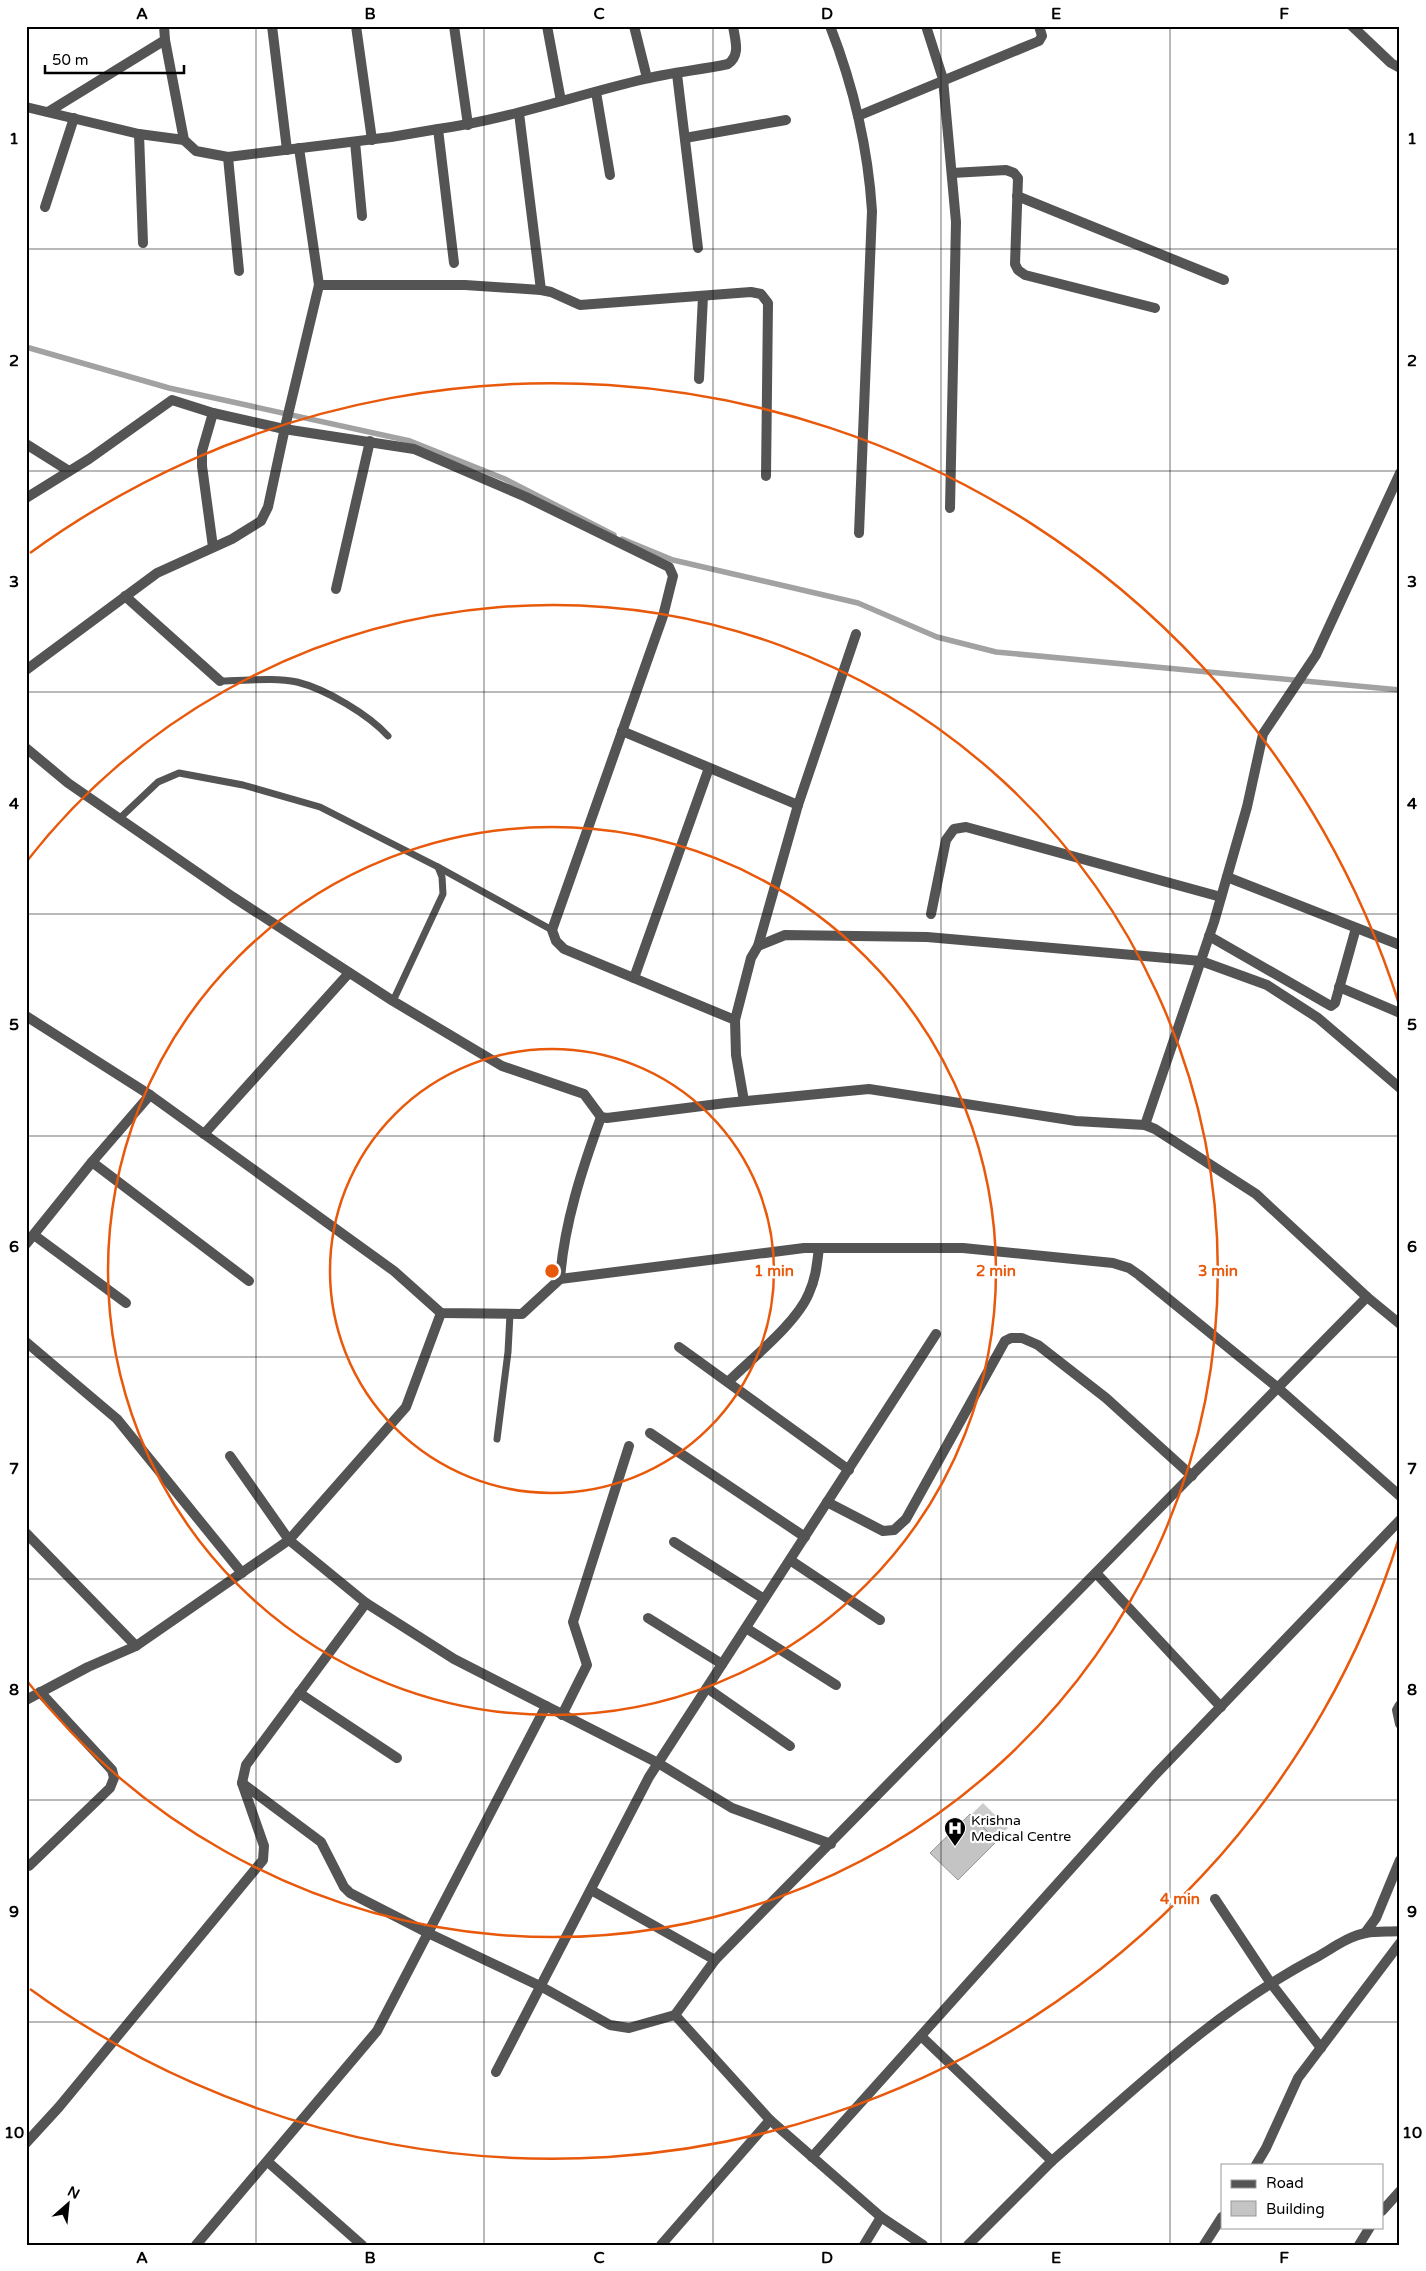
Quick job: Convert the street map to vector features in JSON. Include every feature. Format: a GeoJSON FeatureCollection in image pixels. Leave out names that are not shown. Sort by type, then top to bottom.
{"type":"FeatureCollection","features":[{"type":"Feature","properties":{"kind":"street"},"geometry":{"type":"LineString","coordinates":[[164,26],[184,140]]}},
{"type":"Feature","properties":{"kind":"street"},"geometry":{"type":"LineString","coordinates":[[272,26],[287,150]]}},
{"type":"Feature","properties":{"kind":"street"},"geometry":{"type":"LineString","coordinates":[[356,26],[372,140]]}},
{"type":"Feature","properties":{"kind":"street"},"geometry":{"type":"LineString","coordinates":[[454,26],[468,125]]}},
{"type":"Feature","properties":{"kind":"street"},"geometry":{"type":"LineString","coordinates":[[547,26],[560,101]]}},
{"type":"Feature","properties":{"kind":"street"},"geometry":{"type":"LineString","coordinates":[[634,26],[647,78]]}},
{"type":"Feature","properties":{"kind":"street"},"geometry":{"type":"LineString","coordinates":[[26,107],[139,134],[184,140],[196,151],[228,158],[372,140],[468,125],[647,78],[728,64],[734,60],[737,51],[733,26]]}},
{"type":"Feature","properties":{"kind":"street"},"geometry":{"type":"LineString","coordinates":[[830,26],[852,90],[870,174],[872,211],[859,533]]}},
{"type":"Feature","properties":{"kind":"street"},"geometry":{"type":"LineString","coordinates":[[926,26],[943,79],[956,222],[950,508]]}},
{"type":"Feature","properties":{"kind":"street"},"geometry":{"type":"LineString","coordinates":[[858,116],[1039,40],[1042,36],[1039,26]]}},
{"type":"Feature","properties":{"kind":"street"},"geometry":{"type":"LineString","coordinates":[[1352,26],[1391,63],[1400,68]]}},
{"type":"Feature","properties":{"kind":"street"},"geometry":{"type":"LineString","coordinates":[[48,112],[165,40]]}},
{"type":"Feature","properties":{"kind":"street"},"geometry":{"type":"LineString","coordinates":[[677,74],[698,248]]}},
{"type":"Feature","properties":{"kind":"street"},"geometry":{"type":"LineString","coordinates":[[596,92],[610,175]]}},
{"type":"Feature","properties":{"kind":"street"},"geometry":{"type":"LineString","coordinates":[[519,113],[540,290]]}},
{"type":"Feature","properties":{"kind":"street"},"geometry":{"type":"LineString","coordinates":[[45,207],[74,118]]}},
{"type":"Feature","properties":{"kind":"street"},"geometry":{"type":"LineString","coordinates":[[685,138],[786,120]]}},
{"type":"Feature","properties":{"kind":"street"},"geometry":{"type":"LineString","coordinates":[[438,129],[454,263]]}},
{"type":"Feature","properties":{"kind":"street"},"geometry":{"type":"LineString","coordinates":[[139,134],[143,243]]}},
{"type":"Feature","properties":{"kind":"street"},"geometry":{"type":"LineString","coordinates":[[355,142],[362,216]]}},
{"type":"Feature","properties":{"kind":"street"},"geometry":{"type":"LineString","coordinates":[[26,670],[157,573],[232,539],[260,521],[268,507],[285,426],[320,285],[299,148]]}},
{"type":"Feature","properties":{"kind":"street"},"geometry":{"type":"LineString","coordinates":[[228,158],[239,271]]}},
{"type":"Feature","properties":{"kind":"street"},"geometry":{"type":"LineString","coordinates":[[952,173],[1006,170],[1014,173],[1018,178],[1015,264],[1018,270],[1026,275],[1154,308]]}},
{"type":"Feature","properties":{"kind":"street"},"geometry":{"type":"LineString","coordinates":[[1017,196],[1224,280]]}},
{"type":"Feature","properties":{"kind":"street"},"geometry":{"type":"LineString","coordinates":[[320,285],[465,285],[540,290],[551,292],[580,305],[751,292],[761,294],[768,303],[766,476]]}},
{"type":"Feature","properties":{"kind":"street"},"geometry":{"type":"LineString","coordinates":[[699,379],[702,296]]}},
{"type":"Feature","properties":{"kind":"street"},"geometry":{"type":"LineString","coordinates":[[26,498],[69,471],[172,400],[212,413],[414,449],[430,454],[526,496],[669,568],[673,576],[663,616],[552,930],[556,941],[564,949],[735,1020]]}},
{"type":"Feature","properties":{"kind":"street"},"geometry":{"type":"LineString","coordinates":[[212,413],[202,450],[202,466],[213,548]]}},
{"type":"Feature","properties":{"kind":"street"},"geometry":{"type":"LineString","coordinates":[[336,588],[370,441]]}},
{"type":"Feature","properties":{"kind":"street"},"geometry":{"type":"LineString","coordinates":[[26,444],[69,471]]}},
{"type":"Feature","properties":{"kind":"street"},"geometry":{"type":"LineString","coordinates":[[1145,1125],[1221,897],[1247,807],[1263,734],[1316,654],[1400,473]]}},
{"type":"Feature","properties":{"kind":"street"},"geometry":{"type":"LineString","coordinates":[[125,596],[220,681]]}},
{"type":"Feature","properties":{"kind":"street"},"geometry":{"type":"LineString","coordinates":[[744,1101],[736,1055],[735,1020],[751,958],[758,946],[798,805],[856,634]]}},
{"type":"Feature","properties":{"kind":"street"},"geometry":{"type":"LineString","coordinates":[[622,731],[798,805]]}},
{"type":"Feature","properties":{"kind":"street"},"geometry":{"type":"LineString","coordinates":[[26,748],[68,783],[233,897],[393,1001],[502,1066],[584,1094],[601,1117],[607,1118],[744,1101],[869,1089],[1076,1120],[1145,1125],[1155,1129],[1256,1194],[1367,1298],[1400,1324]]}},
{"type":"Feature","properties":{"kind":"street"},"geometry":{"type":"LineString","coordinates":[[634,978],[709,768]]}},
{"type":"Feature","properties":{"kind":"street"},"geometry":{"type":"LineString","coordinates":[[931,914],[946,840],[954,829],[966,827],[1221,897]]}},
{"type":"Feature","properties":{"kind":"street"},"geometry":{"type":"LineString","coordinates":[[1227,877],[1400,945]]}},
{"type":"Feature","properties":{"kind":"street"},"geometry":{"type":"LineString","coordinates":[[1209,936],[1327,1006],[1335,1003],[1356,928]]}},
{"type":"Feature","properties":{"kind":"street"},"geometry":{"type":"LineString","coordinates":[[758,946],[786,935],[927,937],[1201,961],[1267,985],[1336,1031],[1400,1088]]}},
{"type":"Feature","properties":{"kind":"street"},"geometry":{"type":"LineString","coordinates":[[204,1134],[350,973]]}},
{"type":"Feature","properties":{"kind":"street"},"geometry":{"type":"LineString","coordinates":[[1339,987],[1400,1012]]}},
{"type":"Feature","properties":{"kind":"street"},"geometry":{"type":"LineString","coordinates":[[26,1016],[150,1095],[394,1271],[441,1313],[522,1314],[560,1279],[804,1248],[963,1248],[1113,1263],[1129,1268],[1278,1388],[1400,1496]]}},
{"type":"Feature","properties":{"kind":"street"},"geometry":{"type":"LineString","coordinates":[[26,1244],[92,1162],[150,1095]]}},
{"type":"Feature","properties":{"kind":"street"},"geometry":{"type":"LineString","coordinates":[[560,1279],[562,1246],[586,1159],[601,1117]]}},
{"type":"Feature","properties":{"kind":"street"},"geometry":{"type":"LineString","coordinates":[[92,1162],[249,1281]]}},
{"type":"Feature","properties":{"kind":"street"},"geometry":{"type":"LineString","coordinates":[[34,1235],[126,1303]]}},
{"type":"Feature","properties":{"kind":"street"},"geometry":{"type":"LineString","coordinates":[[728,1382],[793,1318],[809,1295],[816,1272],[820,1248]]}},
{"type":"Feature","properties":{"kind":"street"},"geometry":{"type":"LineString","coordinates":[[242,1784],[321,1842],[344,1887],[350,1893],[428,1933],[542,1986],[610,2025],[629,2028],[675,2015],[715,1960],[1367,1298]]}},
{"type":"Feature","properties":{"kind":"street"},"geometry":{"type":"LineString","coordinates":[[26,1700],[136,1646],[288,1540],[406,1407],[441,1313]]}},
{"type":"Feature","properties":{"kind":"street"},"geometry":{"type":"LineString","coordinates":[[496,2072],[658,1763],[936,1334]]}},
{"type":"Feature","properties":{"kind":"street"},"geometry":{"type":"LineString","coordinates":[[827,1502],[884,1531],[894,1530],[906,1519],[1005,1340],[1012,1338],[1022,1338],[1038,1345],[1106,1398],[1192,1476]]}},
{"type":"Feature","properties":{"kind":"street"},"geometry":{"type":"LineString","coordinates":[[26,1342],[117,1419],[242,1573]]}},
{"type":"Feature","properties":{"kind":"street"},"geometry":{"type":"LineString","coordinates":[[679,1347],[849,1470]]}},
{"type":"Feature","properties":{"kind":"street"},"geometry":{"type":"LineString","coordinates":[[650,1433],[805,1537]]}},
{"type":"Feature","properties":{"kind":"street"},"geometry":{"type":"LineString","coordinates":[[562,1715],[587,1665],[573,1622],[629,1446]]}},
{"type":"Feature","properties":{"kind":"street"},"geometry":{"type":"LineString","coordinates":[[230,1456],[288,1540],[366,1603],[454,1659],[658,1763],[732,1808],[831,1844]]}},
{"type":"Feature","properties":{"kind":"street"},"geometry":{"type":"LineString","coordinates":[[812,2157],[1155,1775],[1400,1520]]}},
{"type":"Feature","properties":{"kind":"street"},"geometry":{"type":"LineString","coordinates":[[26,1533],[136,1646]]}},
{"type":"Feature","properties":{"kind":"street"},"geometry":{"type":"LineString","coordinates":[[674,1542],[764,1599]]}},
{"type":"Feature","properties":{"kind":"street"},"geometry":{"type":"LineString","coordinates":[[790,1560],[880,1620]]}},
{"type":"Feature","properties":{"kind":"street"},"geometry":{"type":"LineString","coordinates":[[1096,1573],[1221,1707]]}},
{"type":"Feature","properties":{"kind":"street"},"geometry":{"type":"LineString","coordinates":[[26,2143],[263,1860],[264,1846],[242,1784],[246,1766],[366,1603]]}},
{"type":"Feature","properties":{"kind":"street"},"geometry":{"type":"LineString","coordinates":[[648,1618],[722,1664]]}},
{"type":"Feature","properties":{"kind":"street"},"geometry":{"type":"LineString","coordinates":[[746,1628],[836,1685]]}},
{"type":"Feature","properties":{"kind":"street"},"geometry":{"type":"LineString","coordinates":[[707,1688],[790,1746]]}},
{"type":"Feature","properties":{"kind":"street"},"geometry":{"type":"LineString","coordinates":[[28,1866],[110,1788],[114,1778],[112,1770],[40,1692]]}},
{"type":"Feature","properties":{"kind":"street"},"geometry":{"type":"LineString","coordinates":[[299,1693],[397,1758]]}},
{"type":"Feature","properties":{"kind":"street"},"geometry":{"type":"LineString","coordinates":[[1400,1705],[1396,1710],[1400,1724]]}},
{"type":"Feature","properties":{"kind":"street"},"geometry":{"type":"LineString","coordinates":[[196,2245],[268,2162],[376,2031],[546,1706]]}},
{"type":"Feature","properties":{"kind":"street"},"geometry":{"type":"LineString","coordinates":[[1365,1933],[1376,1918],[1400,1860]]}},
{"type":"Feature","properties":{"kind":"street"},"geometry":{"type":"LineString","coordinates":[[591,1890],[715,1960]]}},
{"type":"Feature","properties":{"kind":"street"},"geometry":{"type":"LineString","coordinates":[[1215,1899],[1270,1982],[1321,2048]]}},
{"type":"Feature","properties":{"kind":"street"},"geometry":{"type":"LineString","coordinates":[[968,2245],[1052,2161],[1174,2054],[1237,2004],[1270,1982],[1352,1938],[1365,1933],[1400,1931]]}},
{"type":"Feature","properties":{"kind":"street"},"geometry":{"type":"LineString","coordinates":[[1257,2164],[1266,2148],[1298,2078],[1400,1943]]}},
{"type":"Feature","properties":{"kind":"street"},"geometry":{"type":"LineString","coordinates":[[675,2015],[770,2120],[880,2217],[923,2245]]}},
{"type":"Feature","properties":{"kind":"street"},"geometry":{"type":"LineString","coordinates":[[921,2036],[1052,2161]]}},
{"type":"Feature","properties":{"kind":"street"},"geometry":{"type":"LineString","coordinates":[[661,2245],[770,2120]]}},
{"type":"Feature","properties":{"kind":"street"},"geometry":{"type":"LineString","coordinates":[[268,2162],[362,2245]]}},
{"type":"Feature","properties":{"kind":"street"},"geometry":{"type":"LineString","coordinates":[[1384,2209],[1400,2191]]}},
{"type":"Feature","properties":{"kind":"street"},"geometry":{"type":"LineString","coordinates":[[864,2245],[880,2217]]}},
{"type":"Feature","properties":{"kind":"street"},"geometry":{"type":"LineString","coordinates":[[1204,2245],[1221,2219]]}},
{"type":"Feature","properties":{"kind":"street"},"geometry":{"type":"LineString","coordinates":[[1359,2245],[1369,2228]]}},
{"type":"Feature","properties":{"kind":"lane"},"geometry":{"type":"LineString","coordinates":[[220,681],[298,682],[362,713],[376,722],[388,736]]}},
{"type":"Feature","properties":{"kind":"lane"},"geometry":{"type":"LineString","coordinates":[[120,818],[158,782],[179,773],[243,784],[320,806],[438,867],[552,930]]}},
{"type":"Feature","properties":{"kind":"lane"},"geometry":{"type":"LineString","coordinates":[[393,1001],[443,894],[442,877],[438,867]]}},
{"type":"Feature","properties":{"kind":"lane"},"geometry":{"type":"LineString","coordinates":[[497,1439],[508,1352],[510,1314]]}},
{"type":"Feature","properties":{"kind":"building"},"geometry":{"type":"Polygon","coordinates":[[[970,1814],[997,1841],[958,1880],[930,1853],[970,1814]]]}},
{"type":"Feature","properties":{"kind":"waterway"},"geometry":{"type":"LineString","coordinates":[[26,347],[169,388],[410,441],[505,479],[614,535]]}},
{"type":"Feature","properties":{"kind":"waterway"},"geometry":{"type":"LineString","coordinates":[[622,539],[673,560],[858,603],[937,637],[996,652],[1400,690]]}},
{"type":"Feature","properties":{"kind":"place","name":"Krishna Medical Centre"},"geometry":{"type":"Point","coordinates":[955,1847]}}]}
